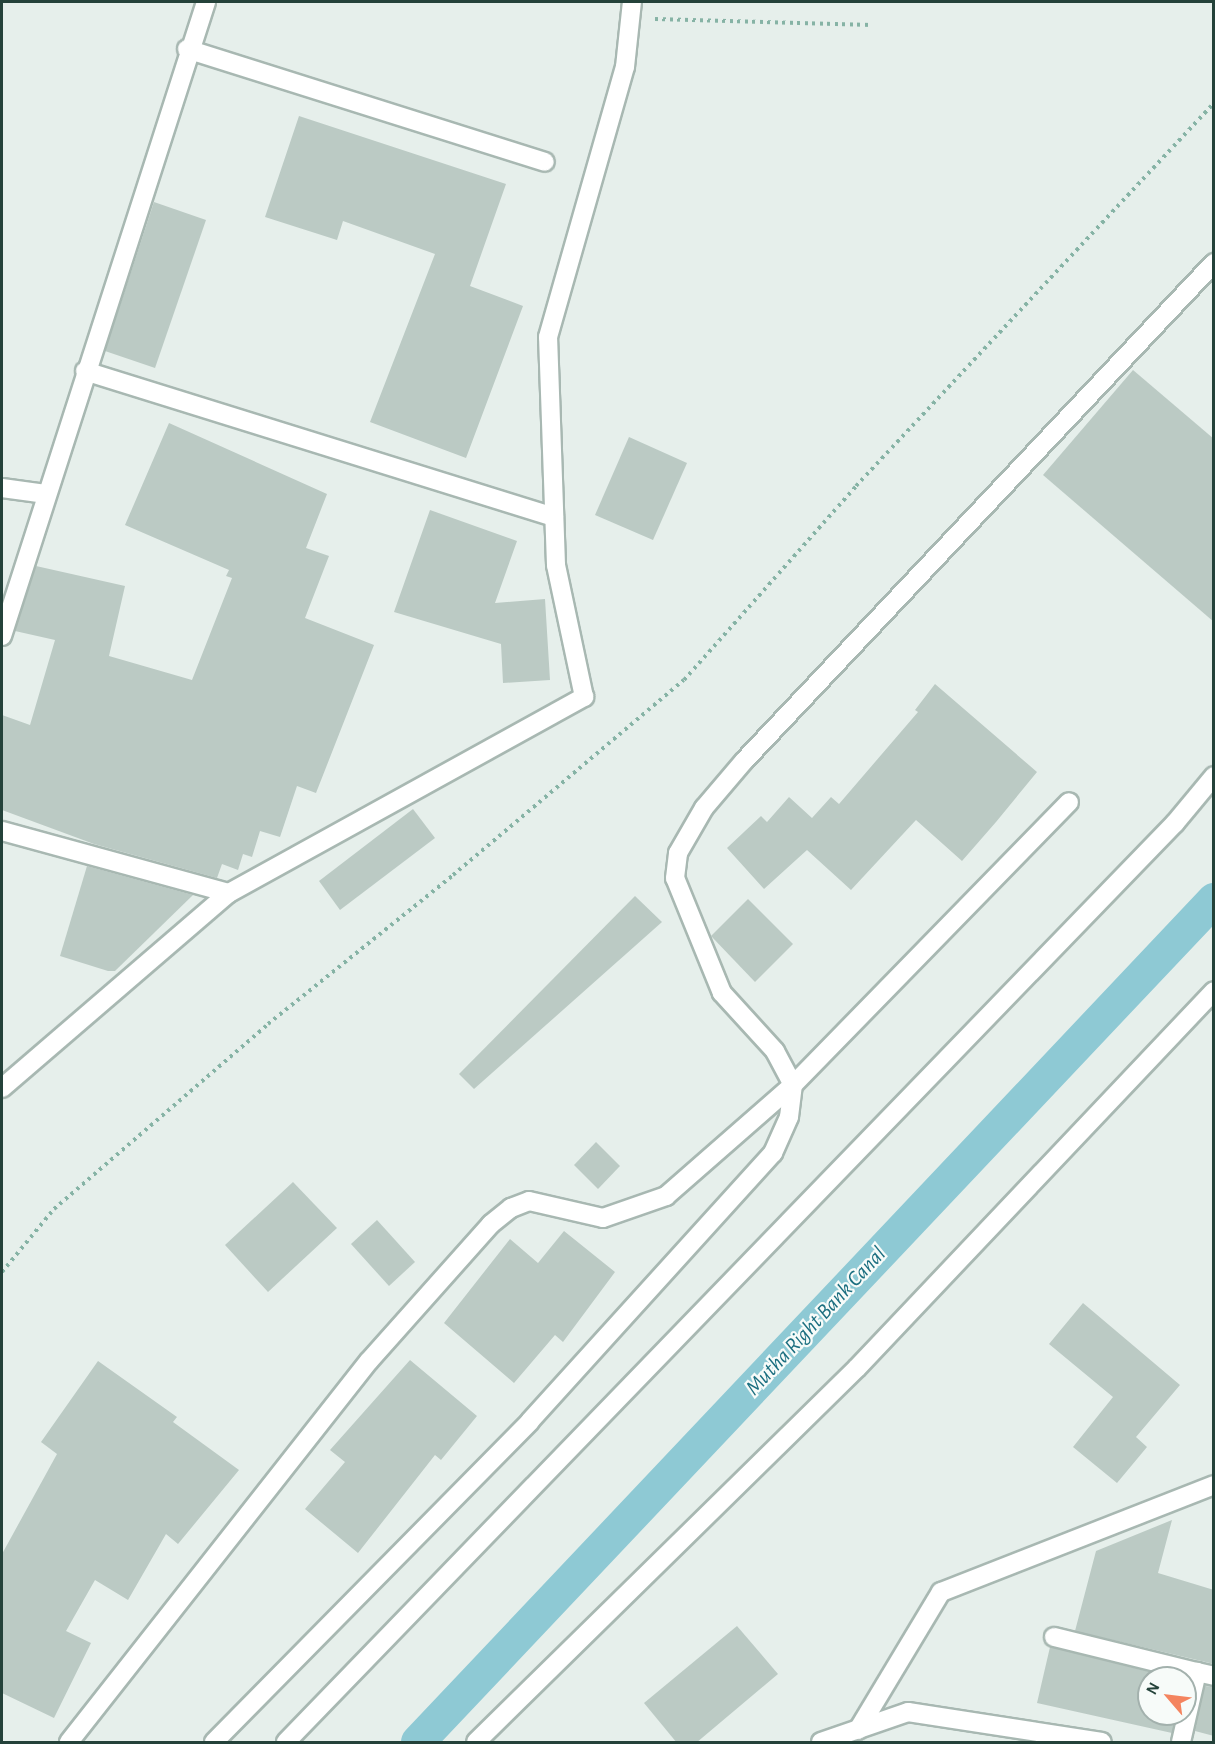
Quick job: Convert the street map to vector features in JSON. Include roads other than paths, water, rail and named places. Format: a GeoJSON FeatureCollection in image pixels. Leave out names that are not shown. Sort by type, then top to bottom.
{"type":"FeatureCollection","features":[{"type":"Feature","properties":{"kind":"street"},"geometry":{"type":"LineString","coordinates":[[2,636],[187,49],[206,2]]}},
{"type":"Feature","properties":{"kind":"street"},"geometry":{"type":"LineString","coordinates":[[2,1088],[79,1026],[229,892],[585,697],[556,565],[548,337],[625,67],[631,10]]}},
{"type":"Feature","properties":{"kind":"street"},"geometry":{"type":"LineString","coordinates":[[187,49],[545,162]]}},
{"type":"Feature","properties":{"kind":"street"},"geometry":{"type":"LineString","coordinates":[[214,1743],[530,1421],[758,1175],[789,1117],[793,1085],[775,1051],[722,993],[675,878],[682,844],[704,808],[744,761],[1214,263]]}},
{"type":"Feature","properties":{"kind":"street"},"geometry":{"type":"LineString","coordinates":[[85,371],[554,516]]}},
{"type":"Feature","properties":{"kind":"street"},"geometry":{"type":"LineString","coordinates":[[2,488],[46,494]]}},
{"type":"Feature","properties":{"kind":"street"},"geometry":{"type":"LineString","coordinates":[[286,1743],[1167,832],[1214,776]]}},
{"type":"Feature","properties":{"kind":"street"},"geometry":{"type":"LineString","coordinates":[[69,1743],[369,1361],[491,1224],[511,1208],[529,1201],[603,1218],[651,1204],[793,1085],[1069,802]]}},
{"type":"Feature","properties":{"kind":"street"},"geometry":{"type":"LineString","coordinates":[[2,831],[229,892]]}},
{"type":"Feature","properties":{"kind":"street"},"geometry":{"type":"LineString","coordinates":[[476,1743],[857,1368],[1214,991]]}},
{"type":"Feature","properties":{"kind":"street"},"geometry":{"type":"LineString","coordinates":[[858,1730],[941,1592],[1214,1485]]}},
{"type":"Feature","properties":{"kind":"street"},"geometry":{"type":"LineString","coordinates":[[1054,1637],[1205,1674],[1181,1743]]}},
{"type":"Feature","properties":{"kind":"street"},"geometry":{"type":"LineString","coordinates":[[821,1743],[908,1712],[1102,1743]]}},
{"type":"Feature","properties":{"kind":"waterway","name":"Mutha Right Bank Canal"},"geometry":{"type":"LineString","coordinates":[[418,1742],[1214,900]]}}]}
